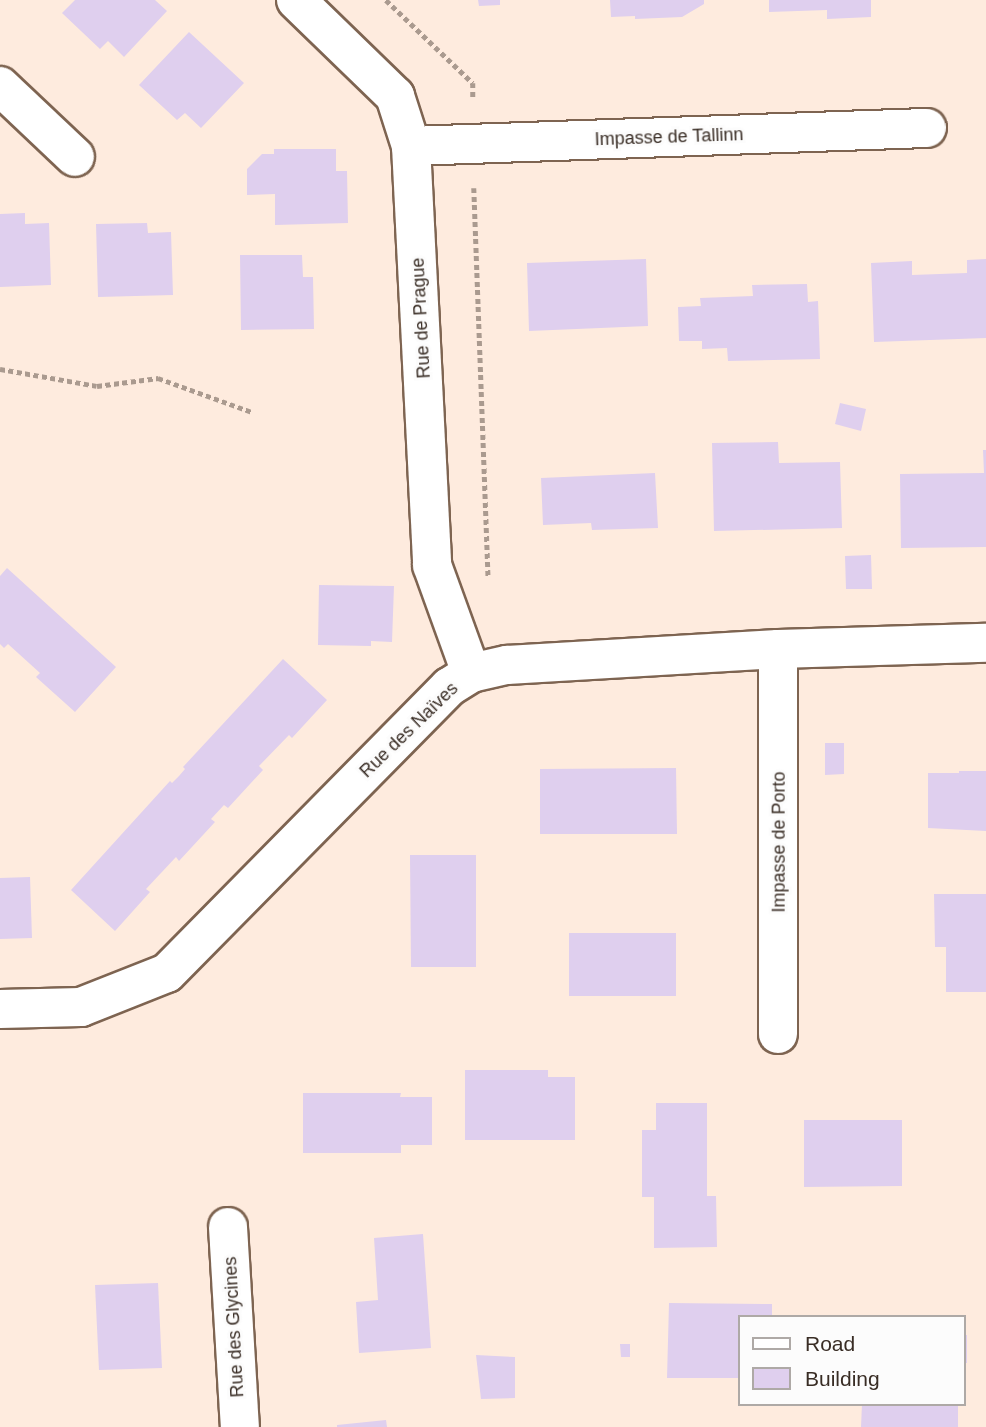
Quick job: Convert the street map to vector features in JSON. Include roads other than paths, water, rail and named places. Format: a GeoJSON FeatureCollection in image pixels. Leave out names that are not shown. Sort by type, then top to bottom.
{"type":"FeatureCollection","features":[{"type":"Feature","properties":{"kind":"street","name":"Rue de Prague"},"geometry":{"type":"LineString","coordinates":[[296,0],[395,96],[411,146],[432,565],[471,673]]}},
{"type":"Feature","properties":{"kind":"street"},"geometry":{"type":"LineString","coordinates":[[0,86],[75,157]]}},
{"type":"Feature","properties":{"kind":"street","name":"Impasse de Tallinn"},"geometry":{"type":"LineString","coordinates":[[411,146],[928,128]]}},
{"type":"Feature","properties":{"kind":"street","name":"Rue des Naïves"},"geometry":{"type":"LineString","coordinates":[[0,1009],[81,1007],[167,974],[449,687],[471,673],[507,664],[778,649],[986,643]]}},
{"type":"Feature","properties":{"kind":"street","name":"Impasse de Porto"},"geometry":{"type":"LineString","coordinates":[[778,649],[778,1034]]}},
{"type":"Feature","properties":{"kind":"street","name":"Rue des Glycines"},"geometry":{"type":"LineString","coordinates":[[228,1227],[240,1427]]}}]}
